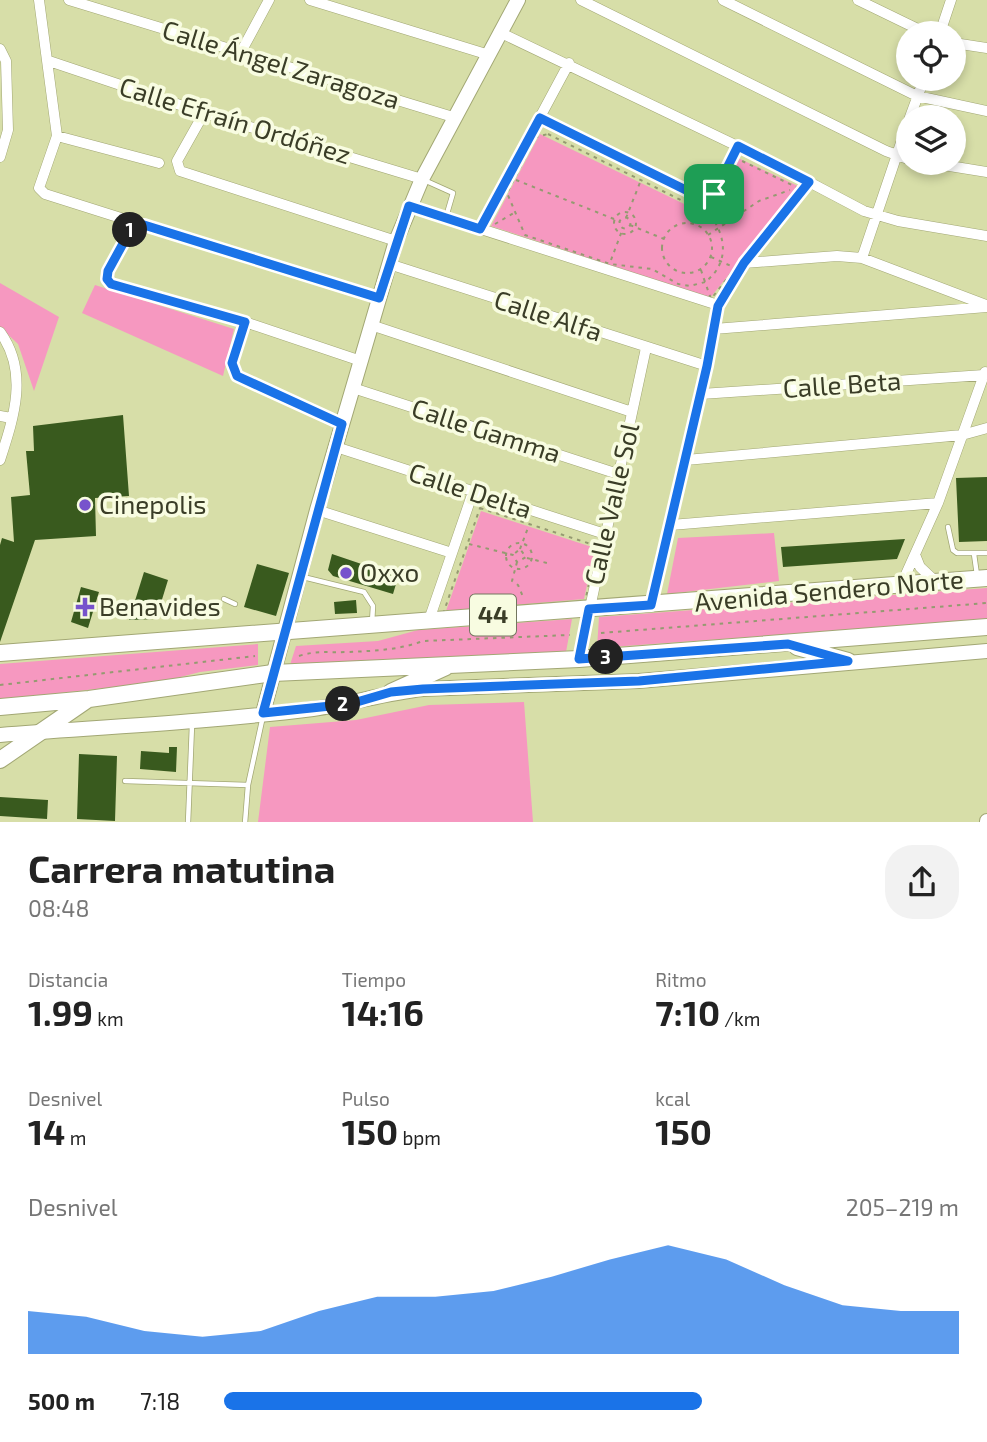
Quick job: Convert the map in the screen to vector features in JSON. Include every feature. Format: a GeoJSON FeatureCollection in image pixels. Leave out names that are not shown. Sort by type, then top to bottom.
{"type":"FeatureCollection","features":[{"type":"Feature","properties":{"kind":"main road","name":"Avenida Sendero Norte"},"geometry":{"type":"LineString","coordinates":[[0,653],[983,579]]}},
{"type":"Feature","properties":{"kind":"main road","name":"Avenida Sendero Norte"},"geometry":{"type":"LineString","coordinates":[[273,673],[579,659],[987,627]]}},
{"type":"Feature","properties":{"kind":"main road"},"geometry":{"type":"LineString","coordinates":[[788,644],[848,661]]}},
{"type":"Feature","properties":{"kind":"main road"},"geometry":{"type":"LineString","coordinates":[[391,692],[456,663]]}},
{"type":"Feature","properties":{"kind":"main road","name":"44"},"geometry":{"type":"LineString","coordinates":[[0,707],[89,699],[273,673]]}},
{"type":"Feature","properties":{"kind":"main road"},"geometry":{"type":"LineString","coordinates":[[0,760],[89,699]]}},
{"type":"Feature","properties":{"kind":"street"},"geometry":{"type":"LineString","coordinates":[[39,0],[57,136],[39,183],[45,194],[124,219]]}},
{"type":"Feature","properties":{"kind":"street","name":"Calle Ángel Zaragoza"},"geometry":{"type":"LineString","coordinates":[[69,0],[453,117]]}},
{"type":"Feature","properties":{"kind":"street"},"geometry":{"type":"LineString","coordinates":[[241,52],[269,0]]}},
{"type":"Feature","properties":{"kind":"street"},"geometry":{"type":"LineString","coordinates":[[310,0],[486,54]]}},
{"type":"Feature","properties":{"kind":"street"},"geometry":{"type":"LineString","coordinates":[[263,713],[317,510],[396,240],[409,206],[453,117],[518,0]]}},
{"type":"Feature","properties":{"kind":"street"},"geometry":{"type":"LineString","coordinates":[[581,0],[896,156]]}},
{"type":"Feature","properties":{"kind":"street"},"geometry":{"type":"LineString","coordinates":[[723,0],[917,96],[987,111]]}},
{"type":"Feature","properties":{"kind":"street"},"geometry":{"type":"LineString","coordinates":[[858,0],[901,21]]}},
{"type":"Feature","properties":{"kind":"street"},"geometry":{"type":"LineString","coordinates":[[944,21],[951,0]]}},
{"type":"Feature","properties":{"kind":"street"},"geometry":{"type":"LineString","coordinates":[[499,32],[569,63],[876,215],[987,236]]}},
{"type":"Feature","properties":{"kind":"street"},"geometry":{"type":"LineString","coordinates":[[966,45],[987,48]]}},
{"type":"Feature","properties":{"kind":"street"},"geometry":{"type":"LineString","coordinates":[[0,49],[6,61],[4,129],[0,157]]}},
{"type":"Feature","properties":{"kind":"street","name":"Calle Efraín Ordóñez"},"geometry":{"type":"LineString","coordinates":[[49,61],[204,113],[422,179]]}},
{"type":"Feature","properties":{"kind":"street"},"geometry":{"type":"LineString","coordinates":[[480,229],[569,63]]}},
{"type":"Feature","properties":{"kind":"street"},"geometry":{"type":"LineString","coordinates":[[914,105],[919,91]]}},
{"type":"Feature","properties":{"kind":"street"},"geometry":{"type":"LineString","coordinates":[[204,113],[177,161],[180,171],[396,240]]}},
{"type":"Feature","properties":{"kind":"street"},"geometry":{"type":"LineString","coordinates":[[540,118],[707,199],[714,194],[738,146]]}},
{"type":"Feature","properties":{"kind":"street"},"geometry":{"type":"LineString","coordinates":[[57,136],[159,163]]}},
{"type":"Feature","properties":{"kind":"street"},"geometry":{"type":"LineString","coordinates":[[862,258],[896,159]]}},
{"type":"Feature","properties":{"kind":"street"},"geometry":{"type":"LineString","coordinates":[[966,169],[987,172]]}},
{"type":"Feature","properties":{"kind":"street"},"geometry":{"type":"LineString","coordinates":[[651,605],[701,394],[718,306],[740,266],[809,182]]}},
{"type":"Feature","properties":{"kind":"street"},"geometry":{"type":"LineString","coordinates":[[409,206],[718,306]]}},
{"type":"Feature","properties":{"kind":"street"},"geometry":{"type":"LineString","coordinates":[[361,361],[245,322],[111,284],[107,279],[108,271],[131,229],[144,225],[379,298]]}},
{"type":"Feature","properties":{"kind":"street"},"geometry":{"type":"LineString","coordinates":[[740,266],[837,256],[862,258],[987,307]]}},
{"type":"Feature","properties":{"kind":"street","name":"Calle Alfa"},"geometry":{"type":"LineString","coordinates":[[389,264],[707,366]]}},
{"type":"Feature","properties":{"kind":"street"},"geometry":{"type":"LineString","coordinates":[[714,329],[987,307]]}},
{"type":"Feature","properties":{"kind":"street"},"geometry":{"type":"LineString","coordinates":[[245,322],[232,363],[237,376],[342,424]]}},
{"type":"Feature","properties":{"kind":"street"},"geometry":{"type":"LineString","coordinates":[[371,325],[632,412]]}},
{"type":"Feature","properties":{"kind":"street"},"geometry":{"type":"LineString","coordinates":[[0,333],[16,360],[18,376],[5,417],[0,460]]}},
{"type":"Feature","properties":{"kind":"street","name":"Calle Valle Sol"},"geometry":{"type":"LineString","coordinates":[[579,659],[646,348]]}},
{"type":"Feature","properties":{"kind":"street"},"geometry":{"type":"LineString","coordinates":[[902,583],[938,503],[986,372]]}},
{"type":"Feature","properties":{"kind":"street","name":"Calle Beta"},"geometry":{"type":"LineString","coordinates":[[701,394],[986,372]]}},
{"type":"Feature","properties":{"kind":"street","name":"Calle Gamma"},"geometry":{"type":"LineString","coordinates":[[353,388],[618,474]]}},
{"type":"Feature","properties":{"kind":"street"},"geometry":{"type":"LineString","coordinates":[[685,460],[962,435],[987,428]]}},
{"type":"Feature","properties":{"kind":"street","name":"Calle Delta"},"geometry":{"type":"LineString","coordinates":[[336,447],[605,534]]}},
{"type":"Feature","properties":{"kind":"street"},"geometry":{"type":"LineString","coordinates":[[429,620],[473,492]]}},
{"type":"Feature","properties":{"kind":"street"},"geometry":{"type":"LineString","coordinates":[[671,525],[938,503]]}},
{"type":"Feature","properties":{"kind":"street"},"geometry":{"type":"LineString","coordinates":[[317,510],[452,553]]}},
{"type":"Feature","properties":{"kind":"street"},"geometry":{"type":"LineString","coordinates":[[916,556],[924,572],[936,582]]}},
{"type":"Feature","properties":{"kind":"street"},"geometry":{"type":"LineString","coordinates":[[0,735],[193,721],[350,704],[391,692],[652,680],[987,651]]}},
{"type":"Feature","properties":{"kind":"lane"},"geometry":{"type":"LineString","coordinates":[[422,179],[453,193],[445,218]]}},
{"type":"Feature","properties":{"kind":"lane"},"geometry":{"type":"LineString","coordinates":[[948,527],[953,550],[974,554],[987,553]]}},
{"type":"Feature","properties":{"kind":"lane"},"geometry":{"type":"LineString","coordinates":[[974,554],[983,579]]}},
{"type":"Feature","properties":{"kind":"lane"},"geometry":{"type":"LineString","coordinates":[[299,576],[364,592],[373,606],[372,624]]}},
{"type":"Feature","properties":{"kind":"lane"},"geometry":{"type":"LineString","coordinates":[[225,600],[235,604]]}},
{"type":"Feature","properties":{"kind":"lane"},"geometry":{"type":"LineString","coordinates":[[245,822],[248,785],[263,713]]}},
{"type":"Feature","properties":{"kind":"lane"},"geometry":{"type":"LineString","coordinates":[[188,822],[193,721]]}},
{"type":"Feature","properties":{"kind":"lane"},"geometry":{"type":"LineString","coordinates":[[125,782],[248,785]]}},
{"type":"Feature","properties":{"kind":"path"},"geometry":{"type":"LineString","coordinates":[[548,134],[709,214],[723,242],[722,262],[705,282],[690,286],[678,284],[652,270],[610,264],[526,235],[507,193],[514,179],[536,137],[548,134]]}},
{"type":"Feature","properties":{"kind":"path"},"geometry":{"type":"LineString","coordinates":[[709,214],[738,159],[798,188]]}},
{"type":"Feature","properties":{"kind":"path"},"geometry":{"type":"LineString","coordinates":[[514,179],[615,219],[623,228]]}},
{"type":"Feature","properties":{"kind":"path"},"geometry":{"type":"LineString","coordinates":[[619,221],[626,218],[641,180]]}},
{"type":"Feature","properties":{"kind":"path"},"geometry":{"type":"LineString","coordinates":[[700,269],[711,299],[740,266],[798,188]]}},
{"type":"Feature","properties":{"kind":"path"},"geometry":{"type":"LineString","coordinates":[[708,235],[759,201],[798,188]]}},
{"type":"Feature","properties":{"kind":"path"},"geometry":{"type":"LineString","coordinates":[[491,226],[515,212]]}},
{"type":"Feature","properties":{"kind":"path"},"geometry":{"type":"LineString","coordinates":[[621,213],[628,213],[634,217],[635,227],[629,233],[621,233],[615,227],[615,219],[621,213]]}},
{"type":"Feature","properties":{"kind":"path"},"geometry":{"type":"LineString","coordinates":[[626,218],[630,225],[664,239]]}},
{"type":"Feature","properties":{"kind":"path"},"geometry":{"type":"LineString","coordinates":[[684,223],[700,226],[708,235],[712,246],[710,257],[700,269],[686,272],[671,267],[663,253],[664,239],[670,230],[684,223]]}},
{"type":"Feature","properties":{"kind":"path"},"geometry":{"type":"LineString","coordinates":[[610,264],[623,228],[630,225]]}},
{"type":"Feature","properties":{"kind":"path"},"geometry":{"type":"LineString","coordinates":[[710,257],[740,266]]}},
{"type":"Feature","properties":{"kind":"path"},"geometry":{"type":"LineString","coordinates":[[480,508],[529,524],[597,546],[585,601],[443,614],[480,508]]}},
{"type":"Feature","properties":{"kind":"path"},"geometry":{"type":"LineString","coordinates":[[513,555],[523,544],[529,524]]}},
{"type":"Feature","properties":{"kind":"path"},"geometry":{"type":"LineString","coordinates":[[467,543],[513,555],[517,562]]}},
{"type":"Feature","properties":{"kind":"path"},"geometry":{"type":"LineString","coordinates":[[523,544],[529,549],[531,559],[527,566],[515,568],[508,563],[507,553],[514,545],[523,544]]}},
{"type":"Feature","properties":{"kind":"path"},"geometry":{"type":"LineString","coordinates":[[520,549],[526,557],[551,564]]}},
{"type":"Feature","properties":{"kind":"path"},"geometry":{"type":"LineString","coordinates":[[525,607],[521,589],[512,582],[517,562],[526,557]]}},
{"type":"Feature","properties":{"kind":"path"},"geometry":{"type":"LineString","coordinates":[[601,633],[987,603]]}},
{"type":"Feature","properties":{"kind":"path"},"geometry":{"type":"LineString","coordinates":[[299,656],[317,650],[344,653],[401,650],[423,641],[570,635]]}},
{"type":"Feature","properties":{"kind":"path"},"geometry":{"type":"LineString","coordinates":[[0,685],[255,656]]}},
{"type":"Feature","properties":{"kind":"shaded area"},"geometry":{"type":"Polygon","coordinates":[[[540,134],[711,217],[738,158],[800,187],[710,298],[491,226],[540,134]]]}},
{"type":"Feature","properties":{"kind":"shaded area"},"geometry":{"type":"Polygon","coordinates":[[[0,283],[59,317],[34,391],[18,344],[0,327],[0,283]]]}},
{"type":"Feature","properties":{"kind":"shaded area"},"geometry":{"type":"Polygon","coordinates":[[[95,285],[234,329],[223,376],[82,313],[95,285]]]}},
{"type":"Feature","properties":{"kind":"shaded area"},"geometry":{"type":"Polygon","coordinates":[[[481,511],[595,548],[584,599],[446,611],[481,511]]]}},
{"type":"Feature","properties":{"kind":"shaded area"},"geometry":{"type":"Polygon","coordinates":[[[774,533],[779,581],[667,594],[678,538],[774,533]]]}},
{"type":"Feature","properties":{"kind":"shaded area"},"geometry":{"type":"Polygon","coordinates":[[[987,588],[987,620],[597,648],[599,617],[987,588]]]}},
{"type":"Feature","properties":{"kind":"shaded area"},"geometry":{"type":"Polygon","coordinates":[[[572,619],[566,652],[289,668],[296,646],[378,641],[418,630],[572,619]]]}},
{"type":"Feature","properties":{"kind":"shaded area"},"geometry":{"type":"Polygon","coordinates":[[[258,644],[258,665],[200,672],[165,681],[0,700],[0,664],[258,644]]]}},
{"type":"Feature","properties":{"kind":"shaded area"},"geometry":{"type":"Polygon","coordinates":[[[524,702],[533,822],[258,822],[270,727],[356,720],[429,705],[524,702]]]}},
{"type":"Feature","properties":{"kind":"building"},"geometry":{"type":"Polygon","coordinates":[[[123,415],[129,496],[95,498],[96,536],[35,540],[0,642],[0,545],[2,538],[14,542],[11,497],[30,495],[26,451],[34,451],[33,426],[123,415]]]}},
{"type":"Feature","properties":{"kind":"building"},"geometry":{"type":"Polygon","coordinates":[[[987,477],[987,541],[959,542],[956,478],[987,477]]]}},
{"type":"Feature","properties":{"kind":"building"},"geometry":{"type":"Polygon","coordinates":[[[905,539],[897,559],[783,567],[781,547],[905,539]]]}},
{"type":"Feature","properties":{"kind":"building"},"geometry":{"type":"Polygon","coordinates":[[[332,554],[391,574],[389,582],[396,584],[393,594],[333,576],[328,570],[332,554]]]}},
{"type":"Feature","properties":{"kind":"building"},"geometry":{"type":"Polygon","coordinates":[[[257,564],[289,573],[276,616],[244,607],[257,564]]]}},
{"type":"Feature","properties":{"kind":"building"},"geometry":{"type":"Polygon","coordinates":[[[144,572],[168,580],[156,619],[129,620],[144,572]]]}},
{"type":"Feature","properties":{"kind":"building","name":"Benavides"},"geometry":{"type":"Polygon","coordinates":[[[81,587],[99,592],[88,628],[71,622],[81,587]]]}},
{"type":"Feature","properties":{"kind":"building","name":"Oxxo"},"geometry":{"type":"Polygon","coordinates":[[[356,600],[357,613],[335,614],[334,602],[356,600]]]}},
{"type":"Feature","properties":{"kind":"building"},"geometry":{"type":"Polygon","coordinates":[[[169,747],[177,747],[176,772],[140,769],[141,751],[169,753],[169,747]]]}},
{"type":"Feature","properties":{"kind":"building"},"geometry":{"type":"Polygon","coordinates":[[[79,754],[117,756],[115,821],[77,819],[79,754]]]}},
{"type":"Feature","properties":{"kind":"building"},"geometry":{"type":"Polygon","coordinates":[[[0,797],[48,800],[47,819],[0,816],[0,797]]]}},
{"type":"Feature","properties":{"kind":"place","name":"Cinepolis"},"geometry":{"type":"Point","coordinates":[85,505]}},
{"type":"Feature","properties":{"kind":"place","name":"Oxxo"},"geometry":{"type":"Point","coordinates":[346,573]}},
{"type":"Feature","properties":{"kind":"place","name":"Benavides"},"geometry":{"type":"Point","coordinates":[85,607]}},
{"type":"Feature","properties":{"kind":"route"},"geometry":{"type":"LineString","coordinates":[[540,118],[698,197],[707,199],[714,194],[738,146],[809,182],[744,263],[718,306],[712,347],[651,605],[589,609],[579,659],[788,644],[848,661],[639,681],[423,689],[391,692],[350,704],[263,713],[342,424],[237,376],[232,363],[245,322],[111,284],[108,271],[131,229],[144,225],[379,298],[409,206],[480,229],[540,118]]}}]}
